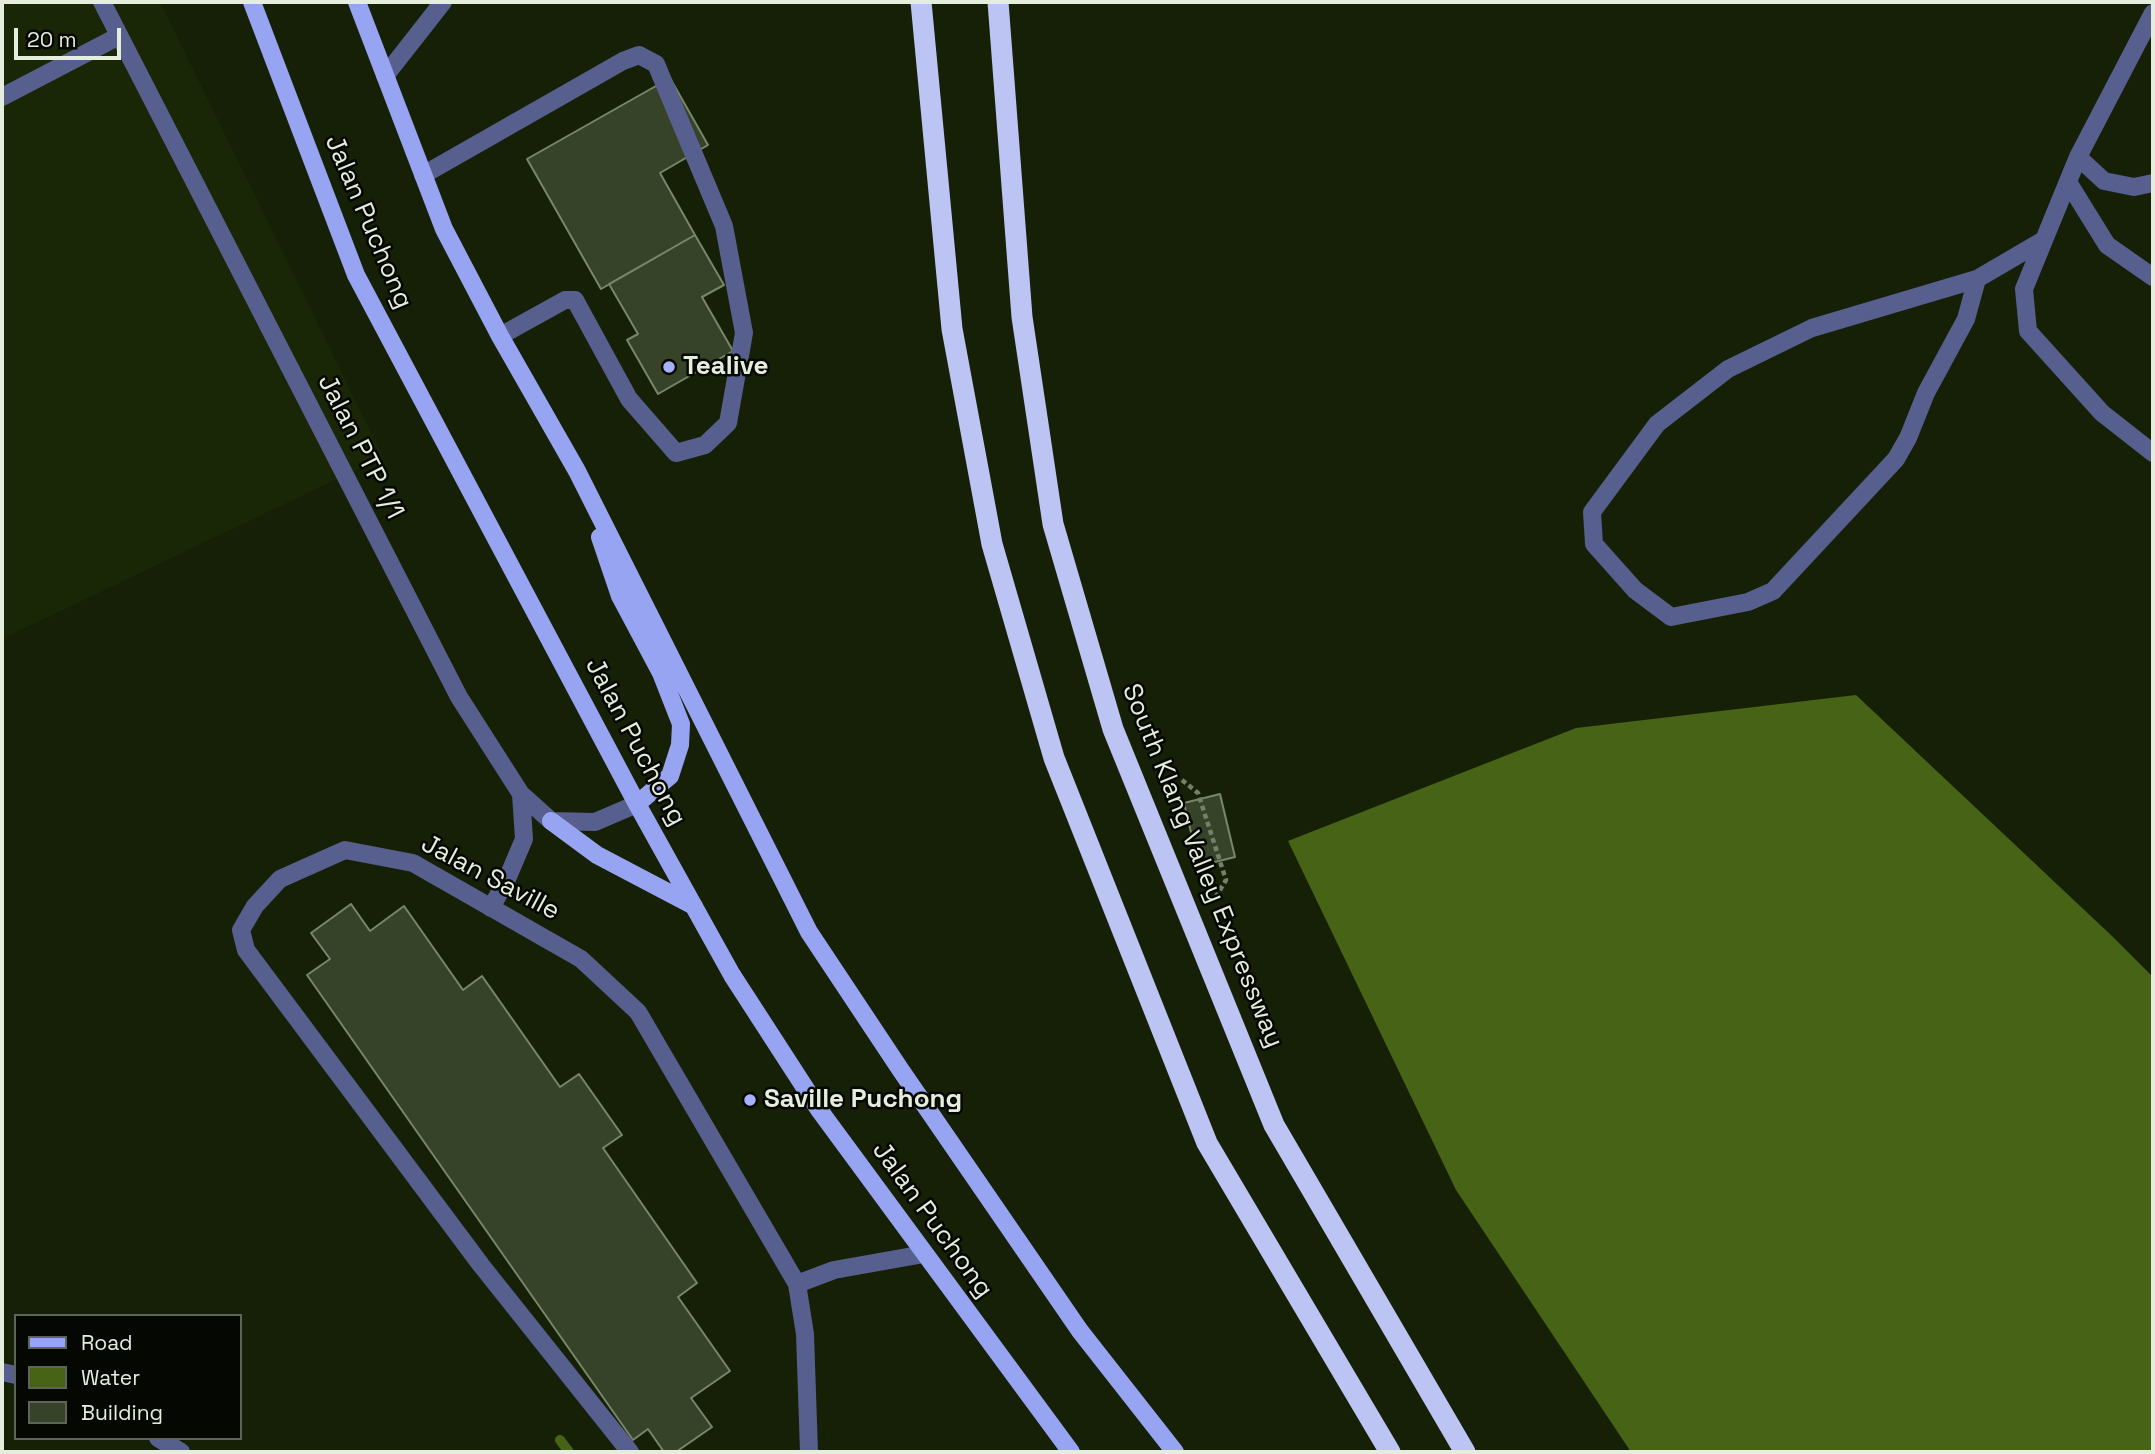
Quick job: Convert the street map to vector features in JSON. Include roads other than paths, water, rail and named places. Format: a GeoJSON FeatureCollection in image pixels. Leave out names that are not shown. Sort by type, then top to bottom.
{"type":"FeatureCollection","features":[{"type":"Feature","properties":{"kind":"highway"},"geometry":{"type":"LineString","coordinates":[[921,2],[952,329],[992,544],[1054,758],[1207,1143],[1390,1452]]}},
{"type":"Feature","properties":{"kind":"highway","name":"South Klang Valley Expressway"},"geometry":{"type":"LineString","coordinates":[[998,2],[1022,317],[1053,524],[1113,729],[1274,1125],[1465,1452]]}},
{"type":"Feature","properties":{"kind":"main road","name":"Jalan Puchong"},"geometry":{"type":"LineString","coordinates":[[252,2],[356,275],[637,804],[732,975],[820,1111],[1071,1452]]}},
{"type":"Feature","properties":{"kind":"main road"},"geometry":{"type":"LineString","coordinates":[[357,2],[444,229],[500,336],[577,471],[809,932],[1080,1331],[1175,1452]]}},
{"type":"Feature","properties":{"kind":"main road"},"geometry":{"type":"LineString","coordinates":[[577,471],[620,596],[661,673],[681,724],[680,745],[670,776],[637,804]]}},
{"type":"Feature","properties":{"kind":"main road"},"geometry":{"type":"LineString","coordinates":[[551,821],[597,855],[694,905]]}},
{"type":"Feature","properties":{"kind":"street","name":"Jalan PTP 1/1"},"geometry":{"type":"LineString","coordinates":[[102,2],[459,697],[521,794],[551,821]]}},
{"type":"Feature","properties":{"kind":"street"},"geometry":{"type":"LineString","coordinates":[[386,76],[443,2]]}},
{"type":"Feature","properties":{"kind":"street"},"geometry":{"type":"LineString","coordinates":[[2153,13],[2078,157],[2024,289],[2028,331],[2102,413],[2153,453]]}},
{"type":"Feature","properties":{"kind":"street"},"geometry":{"type":"LineString","coordinates":[[2,97],[119,36]]}},
{"type":"Feature","properties":{"kind":"street"},"geometry":{"type":"LineString","coordinates":[[423,175],[623,61],[639,55],[656,64],[724,226],[744,333],[728,423],[705,445],[676,453],[629,399],[575,300],[565,300],[500,336]]}},
{"type":"Feature","properties":{"kind":"street"},"geometry":{"type":"LineString","coordinates":[[2078,157],[2105,181],[2134,187],[2153,183]]}},
{"type":"Feature","properties":{"kind":"street"},"geometry":{"type":"LineString","coordinates":[[2068,182],[2107,245],[2153,277]]}},
{"type":"Feature","properties":{"kind":"street"},"geometry":{"type":"LineString","coordinates":[[1977,279],[1966,319],[1926,393],[1908,438],[1896,459],[1773,591],[1748,602],[1671,617],[1635,590],[1594,544],[1591,512],[1657,424],[1728,369],[1812,328],[1977,279],[2042,242]]}},
{"type":"Feature","properties":{"kind":"street"},"geometry":{"type":"LineString","coordinates":[[491,908],[524,839],[521,794]]}},
{"type":"Feature","properties":{"kind":"street"},"geometry":{"type":"LineString","coordinates":[[551,821],[595,822],[637,804]]}},
{"type":"Feature","properties":{"kind":"street","name":"Jalan Saville"},"geometry":{"type":"LineString","coordinates":[[630,1452],[481,1265],[246,950],[241,930],[255,906],[281,879],[345,850],[413,863],[581,959],[638,1012],[797,1284],[805,1334],[809,1452]]}},
{"type":"Feature","properties":{"kind":"street"},"geometry":{"type":"LineString","coordinates":[[797,1284],[834,1270],[924,1254]]}},
{"type":"Feature","properties":{"kind":"street"},"geometry":{"type":"LineString","coordinates":[[161,1440],[181,1452]]}},
{"type":"Feature","properties":{"kind":"water"},"geometry":{"type":"Polygon","coordinates":[[[1856,695],[2153,977],[2153,1452],[1631,1452],[1456,1190],[1288,841],[1576,728],[1856,695]]]}},
{"type":"Feature","properties":{"kind":"waterway"},"geometry":{"type":"LineString","coordinates":[[560,1440],[569,1452]]}},
{"type":"Feature","properties":{"kind":"place","name":"Tealive"},"geometry":{"type":"Point","coordinates":[669,367]}},
{"type":"Feature","properties":{"kind":"place","name":"Saville Puchong"},"geometry":{"type":"Point","coordinates":[750,1100]}}]}
